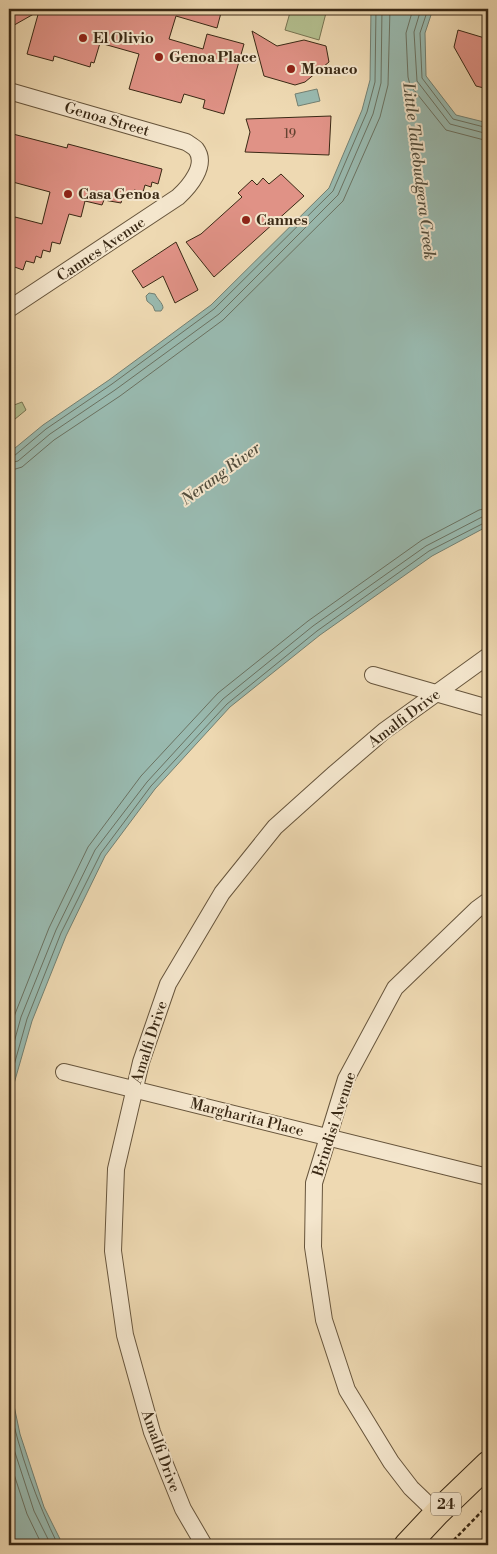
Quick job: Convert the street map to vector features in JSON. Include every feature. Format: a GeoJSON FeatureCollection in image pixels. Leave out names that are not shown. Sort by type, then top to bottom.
{"type":"FeatureCollection","features":[{"type":"Feature","properties":{"kind":"main road","name":"24"},"geometry":{"type":"LineString","coordinates":[[407,1545],[488,1464]]}},
{"type":"Feature","properties":{"kind":"main road","name":"24"},"geometry":{"type":"LineString","coordinates":[[429,1545],[488,1485]]}},
{"type":"Feature","properties":{"kind":"street","name":"Genoa Street"},"geometry":{"type":"LineString","coordinates":[[9,91],[186,142],[196,149],[199,157]]}},
{"type":"Feature","properties":{"kind":"street","name":"Cannes Avenue"},"geometry":{"type":"LineString","coordinates":[[9,309],[178,197],[190,186],[196,174],[199,157]]}},
{"type":"Feature","properties":{"kind":"street","name":"Amalfi Drive"},"geometry":{"type":"LineString","coordinates":[[204,1545],[183,1509],[152,1432],[125,1335],[113,1251],[116,1169],[134,1088],[150,1035],[168,984],[222,893],[275,828],[384,731],[488,656]]}},
{"type":"Feature","properties":{"kind":"street"},"geometry":{"type":"LineString","coordinates":[[373,675],[488,708]]}},
{"type":"Feature","properties":{"kind":"street","name":"Brindisi Avenue"},"geometry":{"type":"LineString","coordinates":[[436,1514],[411,1488],[391,1462],[347,1390],[324,1320],[313,1247],[314,1183],[346,1079],[395,988],[488,901]]}},
{"type":"Feature","properties":{"kind":"street","name":"Margharita Place"},"geometry":{"type":"LineString","coordinates":[[64,1072],[488,1177]]}},
{"type":"Feature","properties":{"kind":"path"},"geometry":{"type":"LineString","coordinates":[[449,1545],[488,1505]]}},
{"type":"Feature","properties":{"kind":"green space"},"geometry":{"type":"Polygon","coordinates":[[[291,9],[327,9],[319,40],[285,30],[291,9]]]}},
{"type":"Feature","properties":{"kind":"green space"},"geometry":{"type":"Polygon","coordinates":[[[22,402],[26,410],[9,424],[9,407],[22,402]]]}},
{"type":"Feature","properties":{"kind":"water"},"geometry":{"type":"Polygon","coordinates":[[[371,9],[433,9],[425,33],[426,76],[456,115],[488,123],[488,526],[432,556],[320,635],[230,707],[155,789],[105,856],[66,936],[32,1021],[9,1101],[9,453],[43,425],[109,380],[211,305],[329,188],[362,110],[370,80],[371,9]]]}},
{"type":"Feature","properties":{"kind":"water"},"geometry":{"type":"Polygon","coordinates":[[[317,89],[320,101],[298,106],[295,94],[317,89]]]}},
{"type":"Feature","properties":{"kind":"water"},"geometry":{"type":"Polygon","coordinates":[[[149,293],[155,294],[163,306],[161,311],[155,311],[153,306],[147,301],[146,296],[149,293]]]}},
{"type":"Feature","properties":{"kind":"water"},"geometry":{"type":"Polygon","coordinates":[[[9,1382],[20,1434],[44,1507],[63,1545],[9,1545],[9,1382]]]}},
{"type":"Feature","properties":{"kind":"building"},"geometry":{"type":"Polygon","coordinates":[[[9,9],[222,9],[217,28],[176,16],[169,39],[203,49],[207,34],[244,44],[224,114],[203,108],[205,100],[184,94],[181,103],[129,89],[139,54],[100,43],[94,63],[91,62],[90,67],[54,56],[53,61],[27,54],[39,11],[9,28],[9,9]]]}},
{"type":"Feature","properties":{"kind":"building"},"geometry":{"type":"Polygon","coordinates":[[[458,30],[488,39],[488,89],[476,86],[454,47],[458,30]]]}},
{"type":"Feature","properties":{"kind":"building","name":"Monaco"},"geometry":{"type":"Polygon","coordinates":[[[252,31],[277,46],[304,40],[326,46],[329,62],[305,82],[295,85],[264,76],[252,31]]]}},
{"type":"Feature","properties":{"kind":"building"},"geometry":{"type":"Polygon","coordinates":[[[331,116],[329,155],[245,152],[250,132],[246,119],[331,116]]]}},
{"type":"Feature","properties":{"kind":"building"},"geometry":{"type":"Polygon","coordinates":[[[9,133],[67,148],[68,144],[162,169],[158,184],[152,182],[151,187],[145,185],[143,192],[134,190],[132,197],[123,195],[121,203],[104,200],[102,205],[85,201],[81,217],[69,214],[60,244],[52,242],[50,252],[43,250],[41,258],[36,256],[34,263],[26,261],[23,270],[9,265],[9,240],[15,217],[42,224],[50,192],[9,181],[9,133]]]}},
{"type":"Feature","properties":{"kind":"building","name":"Cannes"},"geometry":{"type":"Polygon","coordinates":[[[281,174],[304,196],[214,277],[186,242],[201,234],[242,197],[238,193],[252,180],[257,185],[263,178],[269,184],[281,174]]]}},
{"type":"Feature","properties":{"kind":"building"},"geometry":{"type":"Polygon","coordinates":[[[176,242],[198,290],[175,303],[163,276],[143,288],[132,271],[176,242]]]}},
{"type":"Feature","properties":{"kind":"place","name":"El Olivio"},"geometry":{"type":"Point","coordinates":[83,38]}},
{"type":"Feature","properties":{"kind":"place","name":"Genoa Place"},"geometry":{"type":"Point","coordinates":[159,57]}},
{"type":"Feature","properties":{"kind":"place","name":"Monaco"},"geometry":{"type":"Point","coordinates":[291,69]}},
{"type":"Feature","properties":{"kind":"place","name":"Casa Genoa"},"geometry":{"type":"Point","coordinates":[68,194]}},
{"type":"Feature","properties":{"kind":"place","name":"Cannes"},"geometry":{"type":"Point","coordinates":[246,220]}},
{"type":"Feature","properties":{"kind":"water label","name":"Little Tallebudgera Creek"},"geometry":{"type":"Point","coordinates":[420,171]}},
{"type":"Feature","properties":{"kind":"water label","name":"Nerang River"},"geometry":{"type":"Point","coordinates":[220,473]}}]}
